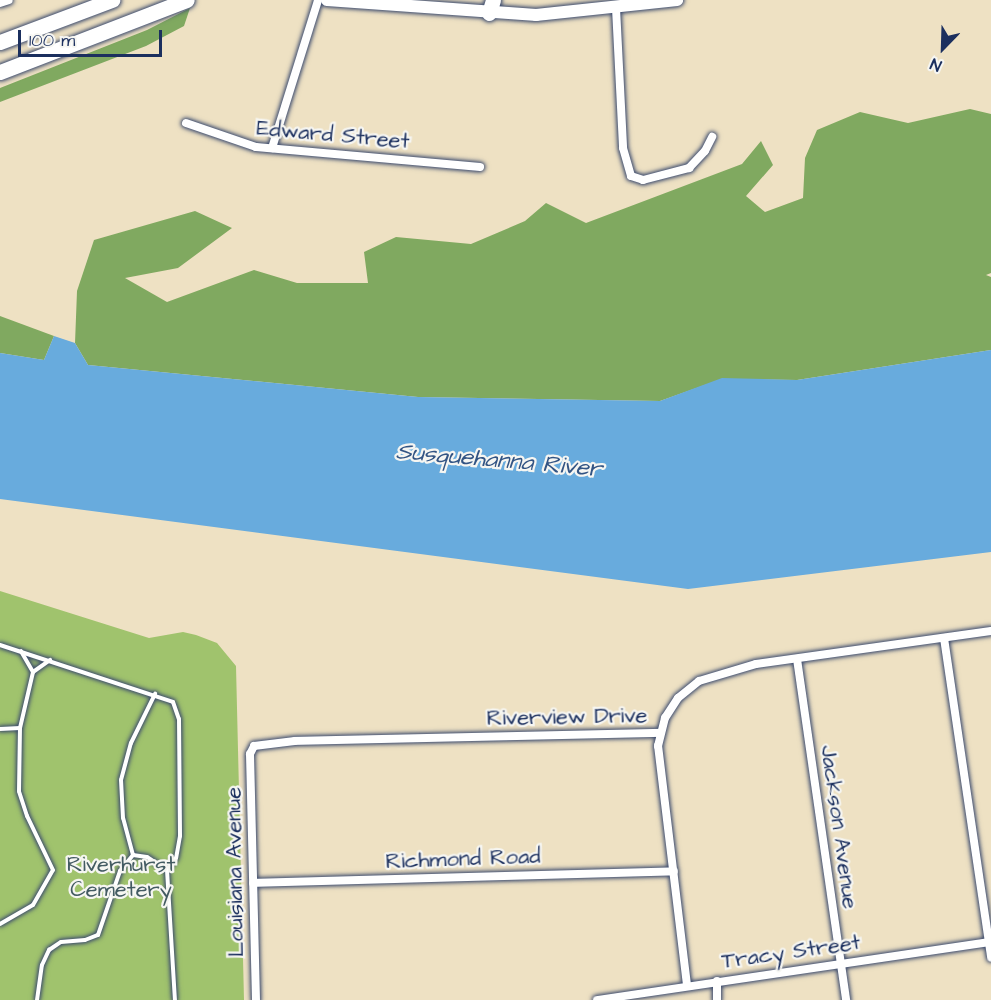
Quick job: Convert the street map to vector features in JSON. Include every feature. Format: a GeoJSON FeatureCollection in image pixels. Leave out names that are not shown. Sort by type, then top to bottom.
{"type":"FeatureCollection","features":[{"type":"Feature","properties":{"kind":"highway"},"geometry":{"type":"LineString","coordinates":[[0,42],[112,0]]}},
{"type":"Feature","properties":{"kind":"highway"},"geometry":{"type":"LineString","coordinates":[[0,72],[180,3]]}},
{"type":"Feature","properties":{"kind":"street"},"geometry":{"type":"LineString","coordinates":[[0,3],[9,0]]}},
{"type":"Feature","properties":{"kind":"street"},"geometry":{"type":"LineString","coordinates":[[272,148],[318,0]]}},
{"type":"Feature","properties":{"kind":"street"},"geometry":{"type":"LineString","coordinates":[[327,0],[491,7],[536,15],[677,0]]}},
{"type":"Feature","properties":{"kind":"street"},"geometry":{"type":"LineString","coordinates":[[616,8],[626,168],[638,180],[658,178],[695,165],[712,137]]}},
{"type":"Feature","properties":{"kind":"street","name":"Edward Street"},"geometry":{"type":"LineString","coordinates":[[186,123],[239,143],[272,148],[480,167]]}},
{"type":"Feature","properties":{"kind":"street","name":"Riverview Drive"},"geometry":{"type":"LineString","coordinates":[[255,745],[295,741],[660,733],[672,706],[699,681],[756,664],[991,631]]}},
{"type":"Feature","properties":{"kind":"street"},"geometry":{"type":"LineString","coordinates":[[944,638],[991,958]]}},
{"type":"Feature","properties":{"kind":"street","name":"Jackson Avenue"},"geometry":{"type":"LineString","coordinates":[[797,658],[846,1000]]}},
{"type":"Feature","properties":{"kind":"street"},"geometry":{"type":"LineString","coordinates":[[660,733],[659,774],[674,871],[687,985]]}},
{"type":"Feature","properties":{"kind":"street","name":"Louisiana Avenue"},"geometry":{"type":"LineString","coordinates":[[255,745],[250,754],[256,1000]]}},
{"type":"Feature","properties":{"kind":"street","name":"Richmond Road"},"geometry":{"type":"LineString","coordinates":[[253,883],[674,871]]}},
{"type":"Feature","properties":{"kind":"street","name":"Tracy Street"},"geometry":{"type":"LineString","coordinates":[[597,1000],[990,942]]}},
{"type":"Feature","properties":{"kind":"street"},"geometry":{"type":"LineString","coordinates":[[717,981],[717,1000]]}},
{"type":"Feature","properties":{"kind":"lane"},"geometry":{"type":"LineString","coordinates":[[0,645],[155,694],[173,702],[179,719],[180,836],[176,858],[167,870],[175,1000]]}},
{"type":"Feature","properties":{"kind":"lane"},"geometry":{"type":"LineString","coordinates":[[0,924],[33,905],[53,870],[22,802],[20,729],[33,672],[21,651]]}},
{"type":"Feature","properties":{"kind":"lane"},"geometry":{"type":"LineString","coordinates":[[33,672],[51,660]]}},
{"type":"Feature","properties":{"kind":"lane"},"geometry":{"type":"LineString","coordinates":[[133,855],[123,818],[121,780],[131,744],[155,694]]}},
{"type":"Feature","properties":{"kind":"lane"},"geometry":{"type":"LineString","coordinates":[[0,729],[20,729]]}},
{"type":"Feature","properties":{"kind":"lane"},"geometry":{"type":"LineString","coordinates":[[133,855],[147,857],[167,870]]}},
{"type":"Feature","properties":{"kind":"lane"},"geometry":{"type":"LineString","coordinates":[[37,1000],[42,965],[49,950],[61,942],[86,940],[98,934],[120,871],[133,855]]}},
{"type":"Feature","properties":{"kind":"green space"},"geometry":{"type":"Polygon","coordinates":[[[190,8],[184,26],[146,46],[0,102],[0,88],[147,30],[190,8]]]}},
{"type":"Feature","properties":{"kind":"green space"},"geometry":{"type":"Polygon","coordinates":[[[970,109],[991,114],[991,273],[986,275],[991,277],[991,350],[797,380],[722,379],[660,401],[418,397],[88,365],[75,343],[77,291],[94,240],[195,211],[232,228],[178,268],[125,278],[167,302],[254,270],[297,283],[368,283],[364,252],[396,237],[471,244],[525,221],[546,203],[586,223],[742,164],[761,141],[773,165],[746,196],[765,212],[803,198],[805,158],[817,130],[860,112],[908,123],[970,109]]]}},
{"type":"Feature","properties":{"kind":"green space"},"geometry":{"type":"Polygon","coordinates":[[[0,316],[54,336],[44,360],[0,353],[0,316]]]}},
{"type":"Feature","properties":{"kind":"green space","name":"Riverhurst Cemetery"},"geometry":{"type":"Polygon","coordinates":[[[0,591],[149,638],[183,632],[196,635],[217,643],[236,666],[244,1000],[0,1000],[0,591]]]}},
{"type":"Feature","properties":{"kind":"water","name":"Susquehanna River"},"geometry":{"type":"Polygon","coordinates":[[[54,336],[75,343],[88,365],[418,397],[660,401],[722,378],[797,380],[991,350],[991,552],[688,589],[0,499],[0,353],[44,360],[54,336]]]}}]}
